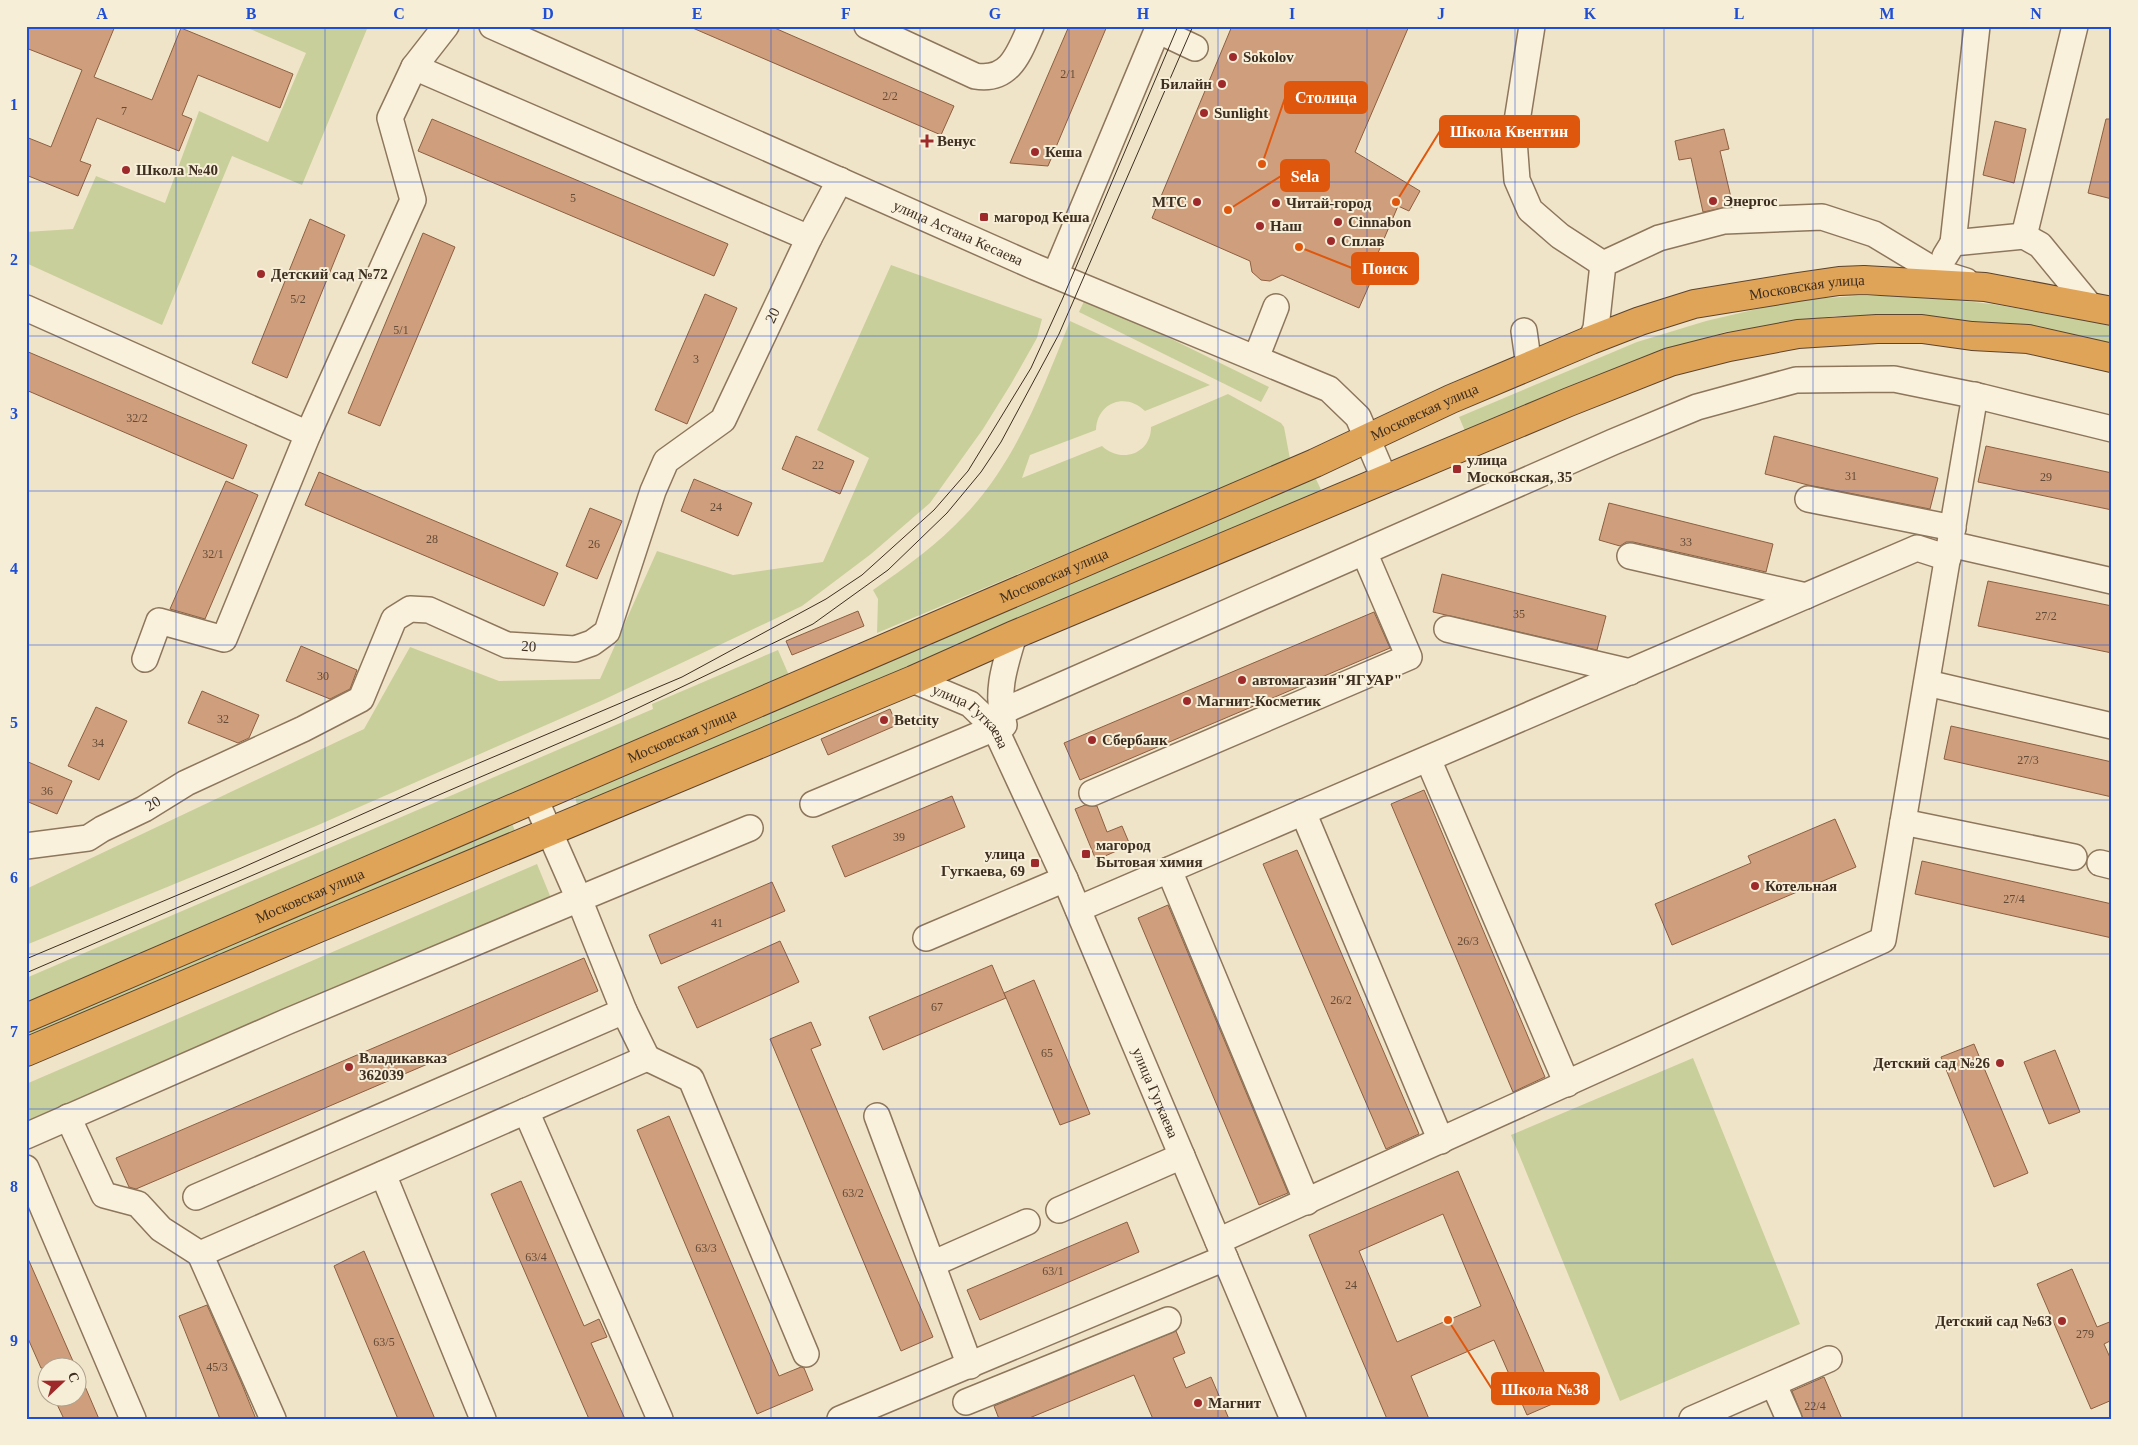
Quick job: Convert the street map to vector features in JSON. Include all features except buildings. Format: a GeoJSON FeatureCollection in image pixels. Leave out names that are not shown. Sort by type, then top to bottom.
{"type":"FeatureCollection","features":[{"type":"Feature","properties":{"kind":"highway","name":"Московская улица"},"geometry":{"type":"LineString","coordinates":[[26,1018],[1316,463],[1450,399],[1640,321],[1694,304],[1759,292],[1839,281],[1864,280],[1985,287],[2101,309]]}},
{"type":"Feature","properties":{"kind":"highway"},"geometry":{"type":"LineString","coordinates":[[26,1052],[913,680],[1014,635],[1670,362],[1729,347],[1798,334],[1877,329],[1922,329],[1972,336],[2028,339],[2112,358]]}},
{"type":"Feature","properties":{"kind":"street"},"geometry":{"type":"LineString","coordinates":[[145,659],[159,621],[224,639],[308,434],[412,200],[390,118],[414,67],[446,26]]}},
{"type":"Feature","properties":{"kind":"street","name":"улица Астана Кесаева"},"geometry":{"type":"LineString","coordinates":[[492,26],[1055,275],[1329,389],[1358,417],[1385,480]]}},
{"type":"Feature","properties":{"kind":"street"},"geometry":{"type":"LineString","coordinates":[[867,26],[975,76],[988,78],[1000,75],[1009,66],[1019,53],[1031,26]]}},
{"type":"Feature","properties":{"kind":"street"},"geometry":{"type":"LineString","coordinates":[[1532,26],[1514,140],[1517,180],[1530,210],[1560,236],[1603,264]]}},
{"type":"Feature","properties":{"kind":"street"},"geometry":{"type":"LineString","coordinates":[[1937,272],[1953,243],[1977,26]]}},
{"type":"Feature","properties":{"kind":"street"},"geometry":{"type":"LineString","coordinates":[[2024,236],[2075,26]]}},
{"type":"Feature","properties":{"kind":"street"},"geometry":{"type":"LineString","coordinates":[[1055,275],[1158,28],[1195,48]]}},
{"type":"Feature","properties":{"kind":"street"},"geometry":{"type":"LineString","coordinates":[[414,67],[809,238]]}},
{"type":"Feature","properties":{"kind":"street","name":"20"},"geometry":{"type":"LineString","coordinates":[[26,846],[88,838],[144,809],[186,783],[303,729],[361,699],[394,619],[410,609],[429,610],[506,645],[575,649],[592,643],[607,632],[653,491],[666,461],[723,420],[809,238],[840,180]]}},
{"type":"Feature","properties":{"kind":"street"},"geometry":{"type":"LineString","coordinates":[[1603,264],[1660,238],[1724,221],[1822,217],[1874,234],[1937,272],[1985,287]]}},
{"type":"Feature","properties":{"kind":"street"},"geometry":{"type":"LineString","coordinates":[[1953,243],[2024,236],[2040,245],[2101,309]]}},
{"type":"Feature","properties":{"kind":"street"},"geometry":{"type":"LineString","coordinates":[[1591,340],[1596,328],[1603,264]]}},
{"type":"Feature","properties":{"kind":"street"},"geometry":{"type":"LineString","coordinates":[[1256,358],[1276,307]]}},
{"type":"Feature","properties":{"kind":"street"},"geometry":{"type":"LineString","coordinates":[[26,308],[308,434]]}},
{"type":"Feature","properties":{"kind":"street"},"geometry":{"type":"LineString","coordinates":[[1524,332],[1529,366]]}},
{"type":"Feature","properties":{"kind":"street"},"geometry":{"type":"LineString","coordinates":[[813,804],[1364,552],[1697,407],[1796,380],[1894,379],[1976,395],[2112,429]]}},
{"type":"Feature","properties":{"kind":"street"},"geometry":{"type":"LineString","coordinates":[[840,1419],[962,1369],[1222,1250],[1307,1202],[1884,940],[1976,395]]}},
{"type":"Feature","properties":{"kind":"street"},"geometry":{"type":"LineString","coordinates":[[1808,499],[1950,543],[2112,581]]}},
{"type":"Feature","properties":{"kind":"street"},"geometry":{"type":"LineString","coordinates":[[1078,908],[1917,548],[1950,543]]}},
{"type":"Feature","properties":{"kind":"street"},"geometry":{"type":"LineString","coordinates":[[1092,793],[1409,657],[1364,552]]}},
{"type":"Feature","properties":{"kind":"street"},"geometry":{"type":"LineString","coordinates":[[1630,556],[1806,596]]}},
{"type":"Feature","properties":{"kind":"street"},"geometry":{"type":"LineString","coordinates":[[1447,629],[1630,672]]}},
{"type":"Feature","properties":{"kind":"street","name":"улица Гугкаева"},"geometry":{"type":"LineString","coordinates":[[1014,635],[1001,678],[998,720],[1014,768],[1078,908],[1293,1419]]}},
{"type":"Feature","properties":{"kind":"street","name":"улица Гугкаева"},"geometry":{"type":"LineString","coordinates":[[913,680],[970,704],[998,720]]}},
{"type":"Feature","properties":{"kind":"street"},"geometry":{"type":"LineString","coordinates":[[1927,683],[2112,726]]}},
{"type":"Feature","properties":{"kind":"street"},"geometry":{"type":"LineString","coordinates":[[1428,759],[1567,1084]]}},
{"type":"Feature","properties":{"kind":"street"},"geometry":{"type":"LineString","coordinates":[[535,799],[579,899],[624,1011],[647,1058],[691,1079],[806,1354]]}},
{"type":"Feature","properties":{"kind":"street"},"geometry":{"type":"LineString","coordinates":[[1303,812],[1441,1141]]}},
{"type":"Feature","properties":{"kind":"street"},"geometry":{"type":"LineString","coordinates":[[1904,822],[2074,858]]}},
{"type":"Feature","properties":{"kind":"street"},"geometry":{"type":"LineString","coordinates":[[26,1136],[286,1022],[750,828]]}},
{"type":"Feature","properties":{"kind":"street"},"geometry":{"type":"LineString","coordinates":[[1169,870],[1307,1202]]}},
{"type":"Feature","properties":{"kind":"street"},"geometry":{"type":"LineString","coordinates":[[926,938],[1065,880]]}},
{"type":"Feature","properties":{"kind":"street"},"geometry":{"type":"LineString","coordinates":[[196,1197],[624,1011]]}},
{"type":"Feature","properties":{"kind":"street"},"geometry":{"type":"LineString","coordinates":[[200,1254],[647,1058]]}},
{"type":"Feature","properties":{"kind":"street"},"geometry":{"type":"LineString","coordinates":[[526,1111],[660,1419]]}},
{"type":"Feature","properties":{"kind":"street"},"geometry":{"type":"LineString","coordinates":[[877,1116],[932,1264],[962,1369],[969,1410],[1168,1320]]}},
{"type":"Feature","properties":{"kind":"street"},"geometry":{"type":"LineString","coordinates":[[68,1117],[104,1195],[138,1204],[161,1229],[200,1254],[273,1419]]}},
{"type":"Feature","properties":{"kind":"street"},"geometry":{"type":"LineString","coordinates":[[1059,1210],[1182,1156]]}},
{"type":"Feature","properties":{"kind":"street"},"geometry":{"type":"LineString","coordinates":[[26,1168],[133,1419]]}},
{"type":"Feature","properties":{"kind":"street"},"geometry":{"type":"LineString","coordinates":[[383,1174],[483,1419]]}},
{"type":"Feature","properties":{"kind":"street"},"geometry":{"type":"LineString","coordinates":[[932,1264],[1028,1222]]}},
{"type":"Feature","properties":{"kind":"street"},"geometry":{"type":"LineString","coordinates":[[1698,1418],[1829,1359]]}},
{"type":"Feature","properties":{"kind":"street"},"geometry":{"type":"LineString","coordinates":[[1774,1384],[1788,1419]]}},
{"type":"Feature","properties":{"kind":"green space"},"geometry":{"type":"Polygon","coordinates":[[[243,26],[362,26],[367,29],[302,185],[232,156],[162,325],[26,263],[26,232],[73,229],[96,176],[165,203],[199,111],[268,142],[306,53],[243,26]]]}},
{"type":"Feature","properties":{"kind":"green space"},"geometry":{"type":"Polygon","coordinates":[[[891,265],[1042,319],[1037,338],[1011,384],[983,429],[930,503],[871,554],[802,606],[603,700],[316,826],[26,945],[26,889],[364,729],[410,647],[499,681],[600,679],[657,551],[733,575],[823,562],[869,458],[817,430],[891,265]]]}},
{"type":"Feature","properties":{"kind":"green space"},"geometry":{"type":"Polygon","coordinates":[[[1855,296],[1916,296],[1992,304],[2112,325],[2112,351],[1943,321],[1834,316],[1725,332],[1641,359],[1465,431],[1459,417],[1637,342],[1706,321],[1795,300],[1855,296]]]}},
{"type":"Feature","properties":{"kind":"green space"},"geometry":{"type":"Polygon","coordinates":[[[1086,297],[1269,387],[1261,402],[1079,312],[1086,297]]]}},
{"type":"Feature","properties":{"kind":"green space"},"geometry":{"type":"Polygon","coordinates":[[[1070,321],[1210,385],[1145,411],[1129,402],[1121,401],[1114,403],[1101,413],[1096,430],[1030,455],[1022,478],[1102,446],[1118,454],[1134,453],[1141,450],[1146,444],[1150,436],[1151,427],[1228,394],[1281,423],[1284,427],[1290,459],[877,633],[878,599],[873,590],[944,536],[983,494],[1014,448],[1038,398],[1070,321]]]}},
{"type":"Feature","properties":{"kind":"green space"},"geometry":{"type":"Polygon","coordinates":[[[1315,477],[1324,496],[578,810],[575,796],[1315,477]]]}},
{"type":"Feature","properties":{"kind":"green space"},"geometry":{"type":"Polygon","coordinates":[[[778,650],[791,680],[26,1009],[26,978],[653,709],[652,704],[778,650]]]}},
{"type":"Feature","properties":{"kind":"green space"},"geometry":{"type":"Polygon","coordinates":[[[509,817],[517,835],[26,1045],[26,1024],[509,817]]]}},
{"type":"Feature","properties":{"kind":"green space"},"geometry":{"type":"Polygon","coordinates":[[[537,864],[553,903],[26,1128],[26,1084],[537,864]]]}},
{"type":"Feature","properties":{"kind":"green space"},"geometry":{"type":"Polygon","coordinates":[[[1693,1058],[1800,1324],[1620,1401],[1511,1135],[1693,1058]]]}},
{"type":"Feature","properties":{"kind":"tram line"},"geometry":{"type":"LineString","coordinates":[[26,959],[237,870],[432,783],[682,677],[826,599],[862,575],[934,510],[968,471],[1031,368],[1062,300],[1178,26]]}},
{"type":"Feature","properties":{"kind":"tram line"},"geometry":{"type":"LineString","coordinates":[[26,973],[615,719],[813,624],[888,570],[947,513],[981,472],[1001,442],[1059,334],[1193,26]]}},
{"type":"Feature","properties":{"kind":"place","name":"Sokolov"},"geometry":{"type":"Point","coordinates":[1233,57]}},
{"type":"Feature","properties":{"kind":"place","name":"Билайн"},"geometry":{"type":"Point","coordinates":[1222,84]}},
{"type":"Feature","properties":{"kind":"place","name":"Sunlight"},"geometry":{"type":"Point","coordinates":[1204,113]}},
{"type":"Feature","properties":{"kind":"place","name":"Венус"},"geometry":{"type":"Point","coordinates":[927,141]}},
{"type":"Feature","properties":{"kind":"place","name":"Кеша"},"geometry":{"type":"Point","coordinates":[1035,152]}},
{"type":"Feature","properties":{"kind":"place","name":"Столица"},"geometry":{"type":"Point","coordinates":[1262,164]}},
{"type":"Feature","properties":{"kind":"place","name":"Школа №40"},"geometry":{"type":"Point","coordinates":[126,170]}},
{"type":"Feature","properties":{"kind":"place","name":"Энергос"},"geometry":{"type":"Point","coordinates":[1713,201]}},
{"type":"Feature","properties":{"kind":"place","name":"МТС"},"geometry":{"type":"Point","coordinates":[1197,202]}},
{"type":"Feature","properties":{"kind":"place","name":"Школа Квентин"},"geometry":{"type":"Point","coordinates":[1396,202]}},
{"type":"Feature","properties":{"kind":"place","name":"Читай-город"},"geometry":{"type":"Point","coordinates":[1276,203]}},
{"type":"Feature","properties":{"kind":"place","name":"Sela"},"geometry":{"type":"Point","coordinates":[1228,210]}},
{"type":"Feature","properties":{"kind":"place","name":"магород Кеша"},"geometry":{"type":"Point","coordinates":[984,217]}},
{"type":"Feature","properties":{"kind":"place","name":"Cinnabon"},"geometry":{"type":"Point","coordinates":[1338,222]}},
{"type":"Feature","properties":{"kind":"place","name":"Наш"},"geometry":{"type":"Point","coordinates":[1260,226]}},
{"type":"Feature","properties":{"kind":"place","name":"Сплав"},"geometry":{"type":"Point","coordinates":[1331,241]}},
{"type":"Feature","properties":{"kind":"place","name":"Поиск"},"geometry":{"type":"Point","coordinates":[1299,247]}},
{"type":"Feature","properties":{"kind":"place","name":"Детский сад №72"},"geometry":{"type":"Point","coordinates":[261,274]}},
{"type":"Feature","properties":{"kind":"place","name":"улица Московская, 35"},"geometry":{"type":"Point","coordinates":[1457,469]}},
{"type":"Feature","properties":{"kind":"place","name":"автомагазин\"ЯГУАР\""},"geometry":{"type":"Point","coordinates":[1242,680]}},
{"type":"Feature","properties":{"kind":"place","name":"Магнит-Косметик"},"geometry":{"type":"Point","coordinates":[1187,701]}},
{"type":"Feature","properties":{"kind":"place","name":"Betcity"},"geometry":{"type":"Point","coordinates":[884,720]}},
{"type":"Feature","properties":{"kind":"place","name":"Сбербанк"},"geometry":{"type":"Point","coordinates":[1092,740]}},
{"type":"Feature","properties":{"kind":"place","name":"магород Бытовая химия"},"geometry":{"type":"Point","coordinates":[1086,854]}},
{"type":"Feature","properties":{"kind":"place","name":"улица Гугкаева, 69"},"geometry":{"type":"Point","coordinates":[1035,863]}},
{"type":"Feature","properties":{"kind":"place","name":"Котельная"},"geometry":{"type":"Point","coordinates":[1755,886]}},
{"type":"Feature","properties":{"kind":"place","name":"Детский сад №26"},"geometry":{"type":"Point","coordinates":[2000,1063]}},
{"type":"Feature","properties":{"kind":"place","name":"Владикавказ 362039"},"geometry":{"type":"Point","coordinates":[349,1067]}},
{"type":"Feature","properties":{"kind":"place","name":"Школа №38"},"geometry":{"type":"Point","coordinates":[1448,1320]}},
{"type":"Feature","properties":{"kind":"place","name":"Детский сад №63"},"geometry":{"type":"Point","coordinates":[2062,1321]}},
{"type":"Feature","properties":{"kind":"place","name":"Магнит"},"geometry":{"type":"Point","coordinates":[1198,1403]}}]}
